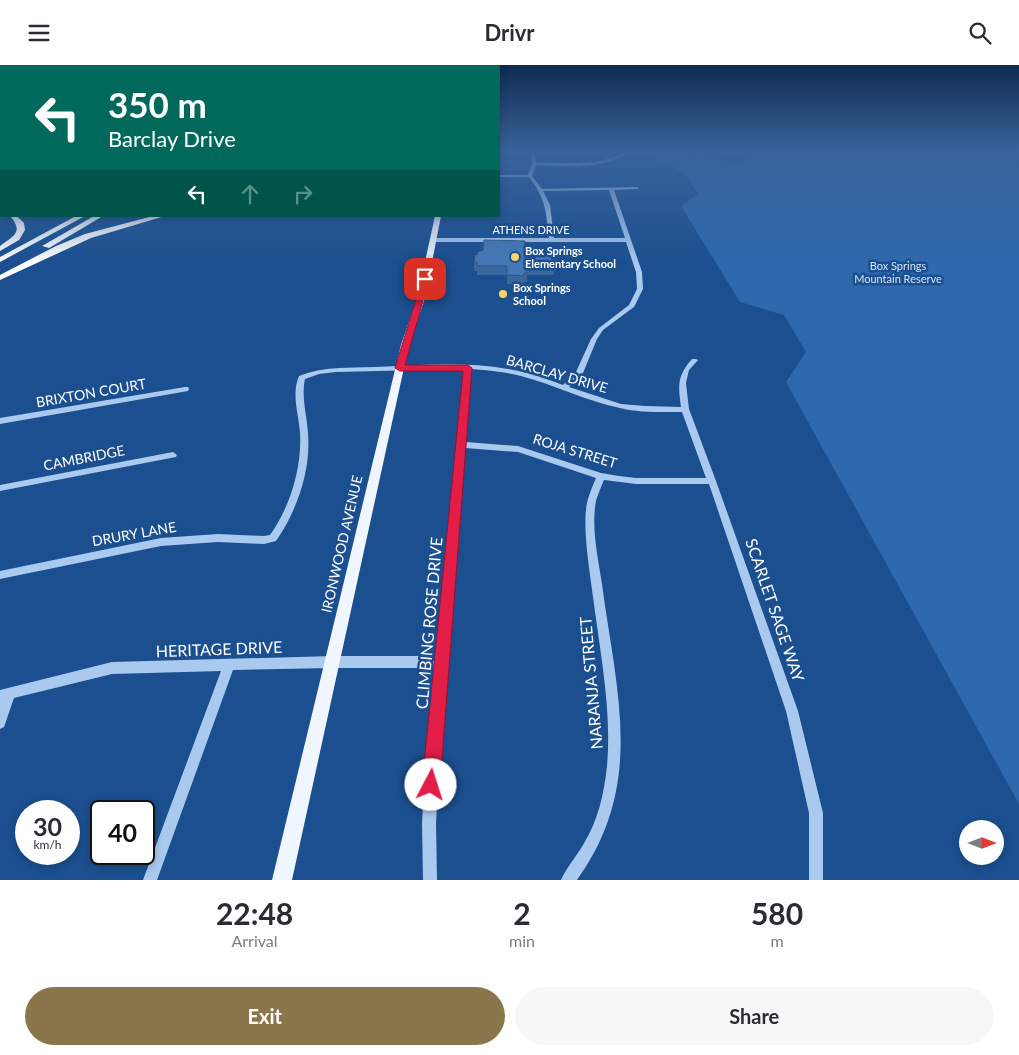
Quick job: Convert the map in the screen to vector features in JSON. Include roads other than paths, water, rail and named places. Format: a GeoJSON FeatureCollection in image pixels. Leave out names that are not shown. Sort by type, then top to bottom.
{"type":"FeatureCollection","features":[{"type":"Feature","properties":{"kind":"highway"},"geometry":{"type":"LineString","coordinates":[[0,249],[16,238],[21,230],[20,223],[14,217]]}},
{"type":"Feature","properties":{"kind":"highway"},"geometry":{"type":"LineString","coordinates":[[0,261],[80,217]]}},
{"type":"Feature","properties":{"kind":"highway"},"geometry":{"type":"LineString","coordinates":[[0,271],[98,217]]}},
{"type":"Feature","properties":{"kind":"highway"},"geometry":{"type":"LineString","coordinates":[[0,278],[59,248],[88,236],[158,217]]}},
{"type":"Feature","properties":{"kind":"main road","name":"IRONWOOD AVENUE"},"geometry":{"type":"LineString","coordinates":[[282,880],[405,345],[421,298],[438,217]]}},
{"type":"Feature","properties":{"kind":"street"},"geometry":{"type":"LineString","coordinates":[[552,240],[548,201],[542,190],[575,189]]}},
{"type":"Feature","properties":{"kind":"street"},"geometry":{"type":"LineString","coordinates":[[565,387],[578,373],[594,339],[601,329],[632,306],[638,297],[641,282],[610,189]]}},
{"type":"Feature","properties":{"kind":"street","name":"ATHENS DRIVE"},"geometry":{"type":"LineString","coordinates":[[433,240],[628,240]]}},
{"type":"Feature","properties":{"kind":"street","name":"SCARLET SAGE WAY"},"geometry":{"type":"LineString","coordinates":[[694,360],[686,370],[682,383],[685,409],[792,711],[816,813],[816,880]]}},
{"type":"Feature","properties":{"kind":"street","name":"BARCLAY DRIVE"},"geometry":{"type":"LineString","coordinates":[[273,537],[282,525],[296,489],[303,463],[304,435],[299,389],[302,378],[309,374],[328,371],[400,368],[468,368],[508,371],[619,405],[659,409],[685,409]]}},
{"type":"Feature","properties":{"kind":"street","name":"CLIMBING ROSE DRIVE"},"geometry":{"type":"LineString","coordinates":[[430,880],[429,823],[468,368]]}},
{"type":"Feature","properties":{"kind":"street","name":"BRIXTON COURT"},"geometry":{"type":"LineString","coordinates":[[0,421],[185,389]]}},
{"type":"Feature","properties":{"kind":"street","name":"ROJA STREET"},"geometry":{"type":"LineString","coordinates":[[461,445],[518,449],[601,476],[636,481],[712,481]]}},
{"type":"Feature","properties":{"kind":"street","name":"CAMBRIDGE"},"geometry":{"type":"LineString","coordinates":[[0,488],[173,455]]}},
{"type":"Feature","properties":{"kind":"street","name":"NARANJA STREET"},"geometry":{"type":"LineString","coordinates":[[568,880],[581,863],[601,825],[612,784],[615,743],[613,703],[590,513],[592,499],[601,476]]}},
{"type":"Feature","properties":{"kind":"street","name":"DRURY LANE"},"geometry":{"type":"LineString","coordinates":[[0,575],[160,542],[218,537],[264,541],[273,537]]}},
{"type":"Feature","properties":{"kind":"street","name":"HERITAGE DRIVE"},"geometry":{"type":"LineString","coordinates":[[5,695],[112,668],[333,662],[442,662]]}},
{"type":"Feature","properties":{"kind":"street"},"geometry":{"type":"LineString","coordinates":[[150,880],[229,665]]}},
{"type":"Feature","properties":{"kind":"street"},"geometry":{"type":"LineString","coordinates":[[0,723],[5,695]]}},
{"type":"Feature","properties":{"kind":"place","name":"Box Springs Elementary School"},"geometry":{"type":"Point","coordinates":[515,257]}},
{"type":"Feature","properties":{"kind":"place","name":"Box Springs School"},"geometry":{"type":"Point","coordinates":[503,294]}},
{"type":"Feature","properties":{"kind":"park label","name":"Box Springs Mountain Reserve"},"geometry":{"type":"Point","coordinates":[898,272]}}]}
